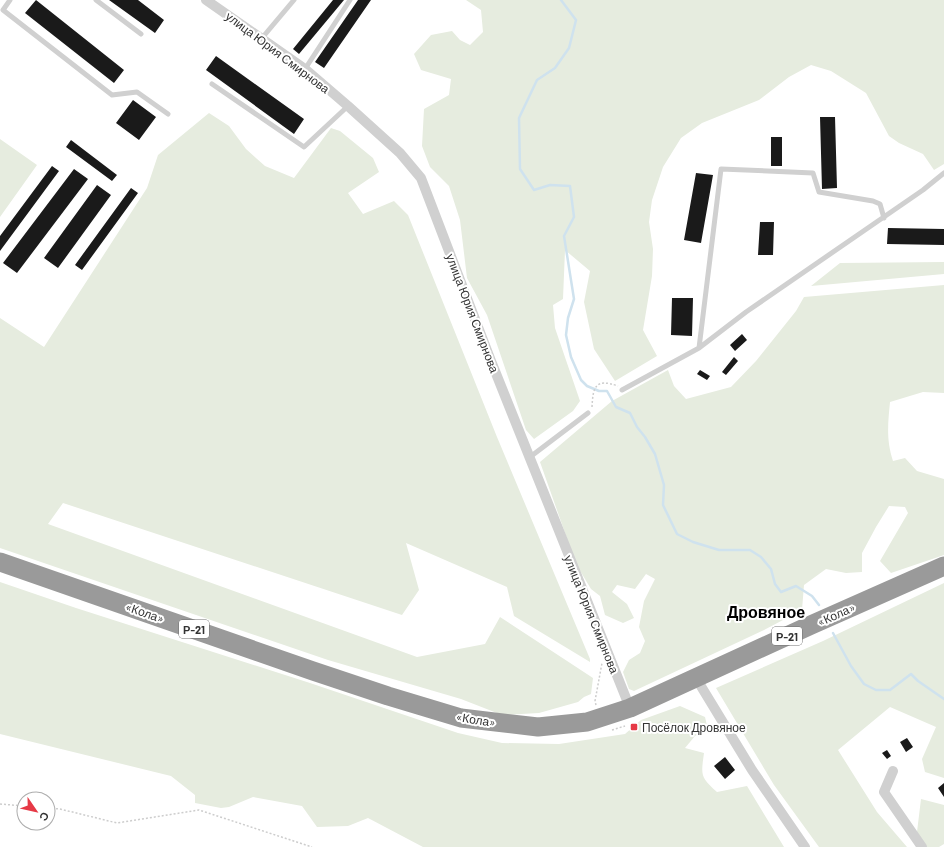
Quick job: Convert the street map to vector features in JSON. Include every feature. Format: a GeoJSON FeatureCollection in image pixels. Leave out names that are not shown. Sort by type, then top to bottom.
{"type":"FeatureCollection","features":[{"type":"Feature","properties":{"kind":"highway","name":"«Кола»"},"geometry":{"type":"LineString","coordinates":[[0,562],[388,696],[461,718],[538,727],[587,722],[630,708],[944,566]]}},
{"type":"Feature","properties":{"kind":"street","name":"улица Юрия Смирнова"},"geometry":{"type":"LineString","coordinates":[[206,0],[305,69],[400,153],[421,178],[491,360],[630,708]]}},
{"type":"Feature","properties":{"kind":"street"},"geometry":{"type":"LineString","coordinates":[[696,678],[752,770],[805,847]]}},
{"type":"Feature","properties":{"kind":"street"},"geometry":{"type":"LineString","coordinates":[[894,771],[884,792],[922,847]]}},
{"type":"Feature","properties":{"kind":"lane"},"geometry":{"type":"LineString","coordinates":[[10,0],[3,10],[112,95],[137,92],[168,114]]}},
{"type":"Feature","properties":{"kind":"lane"},"geometry":{"type":"LineString","coordinates":[[96,0],[141,34]]}},
{"type":"Feature","properties":{"kind":"lane"},"geometry":{"type":"LineString","coordinates":[[262,38],[294,0]]}},
{"type":"Feature","properties":{"kind":"lane"},"geometry":{"type":"LineString","coordinates":[[305,69],[350,0]]}},
{"type":"Feature","properties":{"kind":"lane"},"geometry":{"type":"LineString","coordinates":[[212,84],[304,147],[348,106]]}},
{"type":"Feature","properties":{"kind":"lane"},"geometry":{"type":"LineString","coordinates":[[699,348],[721,168],[813,173],[819,192],[873,201],[880,204],[884,218]]}},
{"type":"Feature","properties":{"kind":"lane"},"geometry":{"type":"LineString","coordinates":[[622,390],[699,348],[746,312],[884,218],[944,173]]}},
{"type":"Feature","properties":{"kind":"lane"},"geometry":{"type":"LineString","coordinates":[[530,457],[588,413]]}},
{"type":"Feature","properties":{"kind":"path"},"geometry":{"type":"LineString","coordinates":[[588,413],[592,408],[592,392],[596,387],[606,383],[617,385],[622,390]]}},
{"type":"Feature","properties":{"kind":"path"},"geometry":{"type":"LineString","coordinates":[[0,804],[16,805]]}},
{"type":"Feature","properties":{"kind":"path"},"geometry":{"type":"LineString","coordinates":[[56,809],[117,823],[199,810],[312,847]]}},
{"type":"Feature","properties":{"kind":"shaded area"},"geometry":{"type":"Polygon","coordinates":[[[466,0],[944,0],[944,164],[934,170],[923,154],[899,143],[889,136],[866,93],[831,71],[811,65],[789,77],[759,100],[702,123],[681,138],[663,167],[652,200],[649,222],[653,249],[652,276],[643,330],[657,356],[615,381],[594,349],[584,302],[590,271],[565,250],[563,299],[553,305],[555,328],[580,401],[573,411],[534,439],[526,430],[487,315],[467,278],[460,220],[449,186],[430,167],[422,146],[424,109],[449,95],[451,79],[421,70],[414,54],[431,35],[452,31],[460,40],[470,45],[483,32],[481,10],[466,0]]]}},
{"type":"Feature","properties":{"kind":"shaded area"},"geometry":{"type":"Polygon","coordinates":[[[209,113],[229,126],[246,149],[265,166],[294,178],[331,128],[340,131],[373,158],[379,172],[348,193],[363,214],[394,201],[408,215],[497,437],[590,662],[514,616],[507,587],[406,543],[419,590],[402,615],[63,503],[48,524],[417,657],[485,644],[500,617],[593,678],[591,694],[578,702],[539,713],[502,715],[461,699],[328,660],[0,548],[0,318],[44,347],[147,188],[158,155],[209,113]]]}},
{"type":"Feature","properties":{"kind":"shaded area"},"geometry":{"type":"Polygon","coordinates":[[[0,139],[37,165],[0,217],[0,139]]]}},
{"type":"Feature","properties":{"kind":"shaded area"},"geometry":{"type":"Polygon","coordinates":[[[944,262],[944,274],[811,286],[840,263],[944,262]]]}},
{"type":"Feature","properties":{"kind":"shaded area"},"geometry":{"type":"Polygon","coordinates":[[[944,285],[944,393],[923,392],[890,402],[888,432],[889,446],[893,461],[905,458],[917,471],[944,479],[944,555],[891,573],[880,561],[908,513],[905,507],[889,506],[862,553],[862,572],[846,573],[826,569],[804,585],[802,610],[764,630],[634,691],[629,689],[623,672],[629,660],[640,653],[645,641],[639,627],[644,601],[655,579],[646,574],[635,589],[617,585],[612,592],[627,604],[634,618],[623,623],[605,615],[600,596],[591,589],[576,564],[540,462],[612,401],[668,370],[674,386],[686,399],[731,387],[756,361],[796,311],[804,297],[944,285]]]}},
{"type":"Feature","properties":{"kind":"shaded area"},"geometry":{"type":"Polygon","coordinates":[[[0,582],[458,733],[502,743],[559,744],[625,734],[641,720],[680,706],[705,717],[708,730],[695,736],[685,748],[704,753],[702,771],[707,783],[717,792],[747,786],[784,847],[423,847],[368,818],[348,826],[317,827],[302,806],[253,797],[229,807],[221,808],[195,803],[195,795],[171,776],[0,734],[0,582]]]}},
{"type":"Feature","properties":{"kind":"shaded area"},"geometry":{"type":"Polygon","coordinates":[[[944,583],[944,778],[925,772],[922,759],[936,727],[890,707],[838,750],[877,812],[907,847],[819,847],[774,785],[716,688],[823,641],[944,583]]]}},
{"type":"Feature","properties":{"kind":"shaded area"},"geometry":{"type":"Polygon","coordinates":[[[921,799],[944,805],[944,844],[939,847],[927,847],[917,832],[921,799]]]}},
{"type":"Feature","properties":{"kind":"building"},"geometry":{"type":"Polygon","coordinates":[[[36,0],[124,70],[114,83],[25,13],[36,0]]]}},
{"type":"Feature","properties":{"kind":"building"},"geometry":{"type":"Polygon","coordinates":[[[109,0],[138,0],[164,20],[155,33],[109,0]]]}},
{"type":"Feature","properties":{"kind":"building"},"geometry":{"type":"Polygon","coordinates":[[[333,0],[344,0],[299,54],[293,49],[333,0]]]}},
{"type":"Feature","properties":{"kind":"building"},"geometry":{"type":"Polygon","coordinates":[[[358,0],[371,0],[324,68],[315,62],[358,0]]]}},
{"type":"Feature","properties":{"kind":"building"},"geometry":{"type":"Polygon","coordinates":[[[216,56],[304,119],[294,134],[206,70],[216,56]]]}},
{"type":"Feature","properties":{"kind":"building"},"geometry":{"type":"Polygon","coordinates":[[[133,100],[156,117],[139,140],[116,123],[133,100]]]}},
{"type":"Feature","properties":{"kind":"building"},"geometry":{"type":"Polygon","coordinates":[[[820,117],[835,117],[837,188],[822,189],[820,117]]]}},
{"type":"Feature","properties":{"kind":"building"},"geometry":{"type":"Polygon","coordinates":[[[771,137],[782,137],[782,166],[771,166],[771,137]]]}},
{"type":"Feature","properties":{"kind":"building"},"geometry":{"type":"Polygon","coordinates":[[[71,140],[117,175],[112,181],[66,147],[71,140]]]}},
{"type":"Feature","properties":{"kind":"building"},"geometry":{"type":"Polygon","coordinates":[[[52,166],[59,171],[0,251],[0,236],[52,166]]]}},
{"type":"Feature","properties":{"kind":"building"},"geometry":{"type":"Polygon","coordinates":[[[74,169],[88,179],[17,273],[3,263],[74,169]]]}},
{"type":"Feature","properties":{"kind":"building"},"geometry":{"type":"Polygon","coordinates":[[[696,173],[713,175],[701,243],[684,240],[696,173]]]}},
{"type":"Feature","properties":{"kind":"building"},"geometry":{"type":"Polygon","coordinates":[[[97,185],[111,195],[58,268],[44,258],[97,185]]]}},
{"type":"Feature","properties":{"kind":"building"},"geometry":{"type":"Polygon","coordinates":[[[131,188],[138,193],[82,270],[75,265],[131,188]]]}},
{"type":"Feature","properties":{"kind":"building"},"geometry":{"type":"Polygon","coordinates":[[[760,222],[774,222],[773,255],[758,255],[760,222]]]}},
{"type":"Feature","properties":{"kind":"building"},"geometry":{"type":"Polygon","coordinates":[[[888,228],[944,229],[944,245],[887,244],[888,228]]]}},
{"type":"Feature","properties":{"kind":"building"},"geometry":{"type":"Polygon","coordinates":[[[672,298],[693,298],[692,336],[671,335],[672,298]]]}},
{"type":"Feature","properties":{"kind":"building"},"geometry":{"type":"Polygon","coordinates":[[[742,334],[747,340],[735,351],[730,345],[742,334]]]}},
{"type":"Feature","properties":{"kind":"building"},"geometry":{"type":"Polygon","coordinates":[[[734,357],[738,361],[726,375],[722,372],[734,357]]]}},
{"type":"Feature","properties":{"kind":"building"},"geometry":{"type":"Polygon","coordinates":[[[700,370],[710,376],[707,380],[697,374],[700,370]]]}},
{"type":"Feature","properties":{"kind":"building"},"geometry":{"type":"Polygon","coordinates":[[[907,738],[913,747],[906,752],[900,742],[907,738]]]}},
{"type":"Feature","properties":{"kind":"building"},"geometry":{"type":"Polygon","coordinates":[[[887,750],[891,756],[887,759],[882,753],[887,750]]]}},
{"type":"Feature","properties":{"kind":"building"},"geometry":{"type":"Polygon","coordinates":[[[725,757],[735,770],[725,779],[714,766],[725,757]]]}},
{"type":"Feature","properties":{"kind":"building"},"geometry":{"type":"Polygon","coordinates":[[[944,783],[944,797],[938,788],[944,783]]]}},
{"type":"Feature","properties":{"kind":"waterway"},"geometry":{"type":"LineString","coordinates":[[561,0],[576,20],[569,48],[555,68],[537,80],[519,118],[520,169],[534,190],[550,185],[570,186],[574,217],[564,236],[574,299],[568,318],[566,335],[571,357],[581,380],[587,386],[599,391],[607,391],[616,407],[630,413],[637,427],[645,437],[655,454],[664,485],[663,505],[677,534],[693,542],[719,550],[750,550],[761,557],[771,569],[775,584],[781,592],[796,586],[812,596],[819,605]]}},
{"type":"Feature","properties":{"kind":"waterway"},"geometry":{"type":"LineString","coordinates":[[833,633],[851,666],[864,684],[876,690],[890,690],[911,674],[918,681],[944,699]]}},
{"type":"Feature","properties":{"kind":"place","name":"Посёлок Дровяное"},"geometry":{"type":"Point","coordinates":[634,727]}},
{"type":"Feature","properties":{"kind":"district","name":"Дровяное"},"geometry":{"type":"Point","coordinates":[766,611]}}]}
